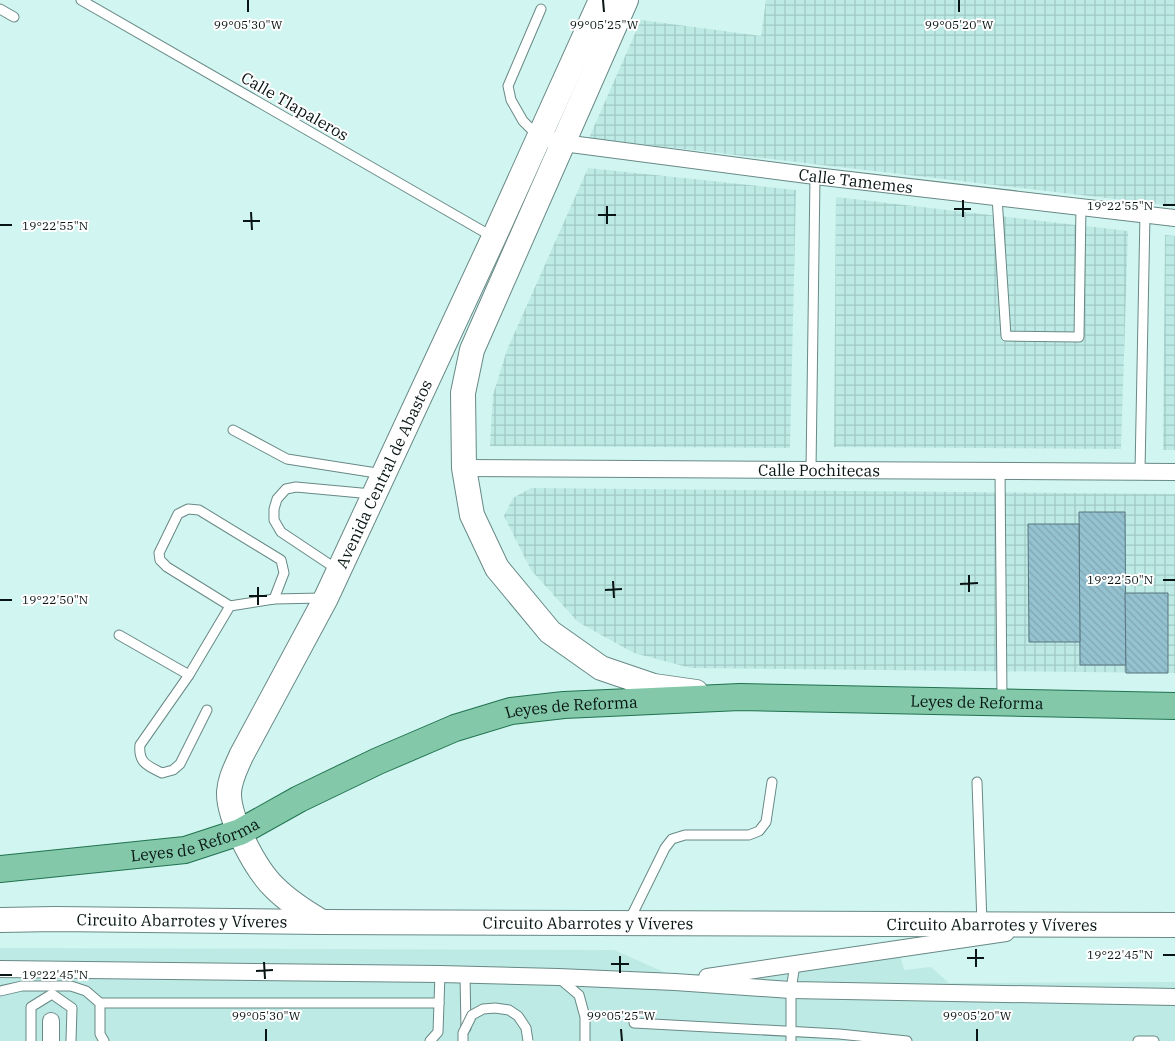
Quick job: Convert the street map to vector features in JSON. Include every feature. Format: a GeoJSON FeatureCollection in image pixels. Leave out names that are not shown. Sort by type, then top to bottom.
{"type":"FeatureCollection","features":[{"type":"Feature","properties":{"kind":"main road","name":"Leyes de Reforma"},"geometry":{"type":"LineString","coordinates":[[0,868],[184,850],[240,832],[299,799],[378,761],[455,728],[511,711],[564,705],[740,697],[1175,706]]}},
{"type":"Feature","properties":{"kind":"street","name":"Avenida Central de Abastos"},"geometry":{"type":"LineString","coordinates":[[322,922],[292,904],[258,868],[231,810],[229,793],[231,777],[326,598],[494,238],[601,0]]}},
{"type":"Feature","properties":{"kind":"street"},"geometry":{"type":"LineString","coordinates":[[626,0],[472,350],[463,393],[464,468],[472,515],[497,568],[550,632],[601,668],[654,686],[740,697]]}},
{"type":"Feature","properties":{"kind":"street","name":"Calle Tamemes"},"geometry":{"type":"LineString","coordinates":[[539,137],[563,143],[814,176],[1175,218]]}},
{"type":"Feature","properties":{"kind":"street","name":"Calle Pochitecas"},"geometry":{"type":"LineString","coordinates":[[464,468],[1175,472]]}},
{"type":"Feature","properties":{"kind":"street","name":"Circuito Abarrotes y Víveres"},"geometry":{"type":"LineString","coordinates":[[0,920],[1175,925]]}},
{"type":"Feature","properties":{"kind":"street"},"geometry":{"type":"LineString","coordinates":[[675,982],[1061,925]]}},
{"type":"Feature","properties":{"kind":"street"},"geometry":{"type":"LineString","coordinates":[[0,968],[440,974],[675,982],[791,990],[1175,997]]}},
{"type":"Feature","properties":{"kind":"street"},"geometry":{"type":"LineString","coordinates":[[51,1021],[51,1041]]}},
{"type":"Feature","properties":{"kind":"lane","name":"Calle Tlapaleros"},"geometry":{"type":"LineString","coordinates":[[81,0],[494,238]]}},
{"type":"Feature","properties":{"kind":"lane"},"geometry":{"type":"LineString","coordinates":[[0,8],[14,17]]}},
{"type":"Feature","properties":{"kind":"lane"},"geometry":{"type":"LineString","coordinates":[[539,137],[524,121],[510,100],[508,86],[541,9]]}},
{"type":"Feature","properties":{"kind":"lane"},"geometry":{"type":"LineString","coordinates":[[811,470],[814,176]]}},
{"type":"Feature","properties":{"kind":"lane"},"geometry":{"type":"LineString","coordinates":[[997,197],[1006,336],[1079,337],[1081,206]]}},
{"type":"Feature","properties":{"kind":"lane"},"geometry":{"type":"LineString","coordinates":[[1140,471],[1145,214]]}},
{"type":"Feature","properties":{"kind":"lane"},"geometry":{"type":"LineString","coordinates":[[233,430],[287,459],[379,484]]}},
{"type":"Feature","properties":{"kind":"lane"},"geometry":{"type":"LineString","coordinates":[[1000,470],[1002,702]]}},
{"type":"Feature","properties":{"kind":"lane"},"geometry":{"type":"LineString","coordinates":[[338,570],[281,532],[274,520],[274,509],[277,499],[286,489],[296,487],[379,484]]}},
{"type":"Feature","properties":{"kind":"lane"},"geometry":{"type":"LineString","coordinates":[[274,599],[284,573],[281,560],[199,510],[188,509],[178,514],[159,553],[160,560],[167,567],[230,606],[274,599],[326,598]]}},
{"type":"Feature","properties":{"kind":"lane"},"geometry":{"type":"LineString","coordinates":[[207,710],[180,764],[173,770],[162,773],[145,765],[139,754],[140,745],[189,675],[230,606]]}},
{"type":"Feature","properties":{"kind":"lane"},"geometry":{"type":"LineString","coordinates":[[119,635],[189,675]]}},
{"type":"Feature","properties":{"kind":"lane"},"geometry":{"type":"LineString","coordinates":[[628,923],[665,848],[672,839],[686,835],[750,835],[759,831],[766,822],[772,782]]}},
{"type":"Feature","properties":{"kind":"lane"},"geometry":{"type":"LineString","coordinates":[[977,782],[982,925]]}},
{"type":"Feature","properties":{"kind":"lane"},"geometry":{"type":"LineString","coordinates":[[791,1041],[791,990],[795,964]]}},
{"type":"Feature","properties":{"kind":"lane"},"geometry":{"type":"LineString","coordinates":[[430,1041],[438,1032],[440,974]]}},
{"type":"Feature","properties":{"kind":"lane"},"geometry":{"type":"LineString","coordinates":[[465,975],[467,1041]]}},
{"type":"Feature","properties":{"kind":"lane"},"geometry":{"type":"LineString","coordinates":[[558,977],[579,995],[585,1017],[585,1041]]}},
{"type":"Feature","properties":{"kind":"lane"},"geometry":{"type":"LineString","coordinates":[[0,991],[22,986],[71,986],[86,991],[100,1004],[439,1003]]}},
{"type":"Feature","properties":{"kind":"lane"},"geometry":{"type":"LineString","coordinates":[[31,1041],[31,1006],[52,994],[72,1008],[72,1041]]}},
{"type":"Feature","properties":{"kind":"lane"},"geometry":{"type":"LineString","coordinates":[[100,1004],[100,1034],[104,1041]]}},
{"type":"Feature","properties":{"kind":"lane"},"geometry":{"type":"LineString","coordinates":[[463,1041],[463,1033],[472,1015],[483,1009],[495,1008],[509,1010],[518,1016],[526,1028],[528,1041]]}},
{"type":"Feature","properties":{"kind":"lane"},"geometry":{"type":"LineString","coordinates":[[634,1023],[839,1034],[907,1041]]}},
{"type":"Feature","properties":{"kind":"lane"},"geometry":{"type":"LineString","coordinates":[[1138,1041],[1154,1041]]}},
{"type":"Feature","properties":{"kind":"shaded area"},"geometry":{"type":"Polygon","coordinates":[[[766,0],[1175,0],[1175,206],[589,138],[641,20],[761,36],[766,0]]]}},
{"type":"Feature","properties":{"kind":"shaded area"},"geometry":{"type":"Polygon","coordinates":[[[588,168],[796,190],[790,448],[490,446],[493,395],[507,350],[588,168]]]}},
{"type":"Feature","properties":{"kind":"shaded area"},"geometry":{"type":"Polygon","coordinates":[[[836,197],[1128,231],[1121,449],[834,447],[836,197]]]}},
{"type":"Feature","properties":{"kind":"shaded area"},"geometry":{"type":"Polygon","coordinates":[[[1165,235],[1175,236],[1175,450],[1163,450],[1165,235]]]}},
{"type":"Feature","properties":{"kind":"shaded area"},"geometry":{"type":"Polygon","coordinates":[[[531,488],[1175,494],[1175,673],[691,668],[634,653],[578,622],[531,570],[504,516],[513,498],[531,488]]]}},
{"type":"Feature","properties":{"kind":"shaded area"},"geometry":{"type":"Polygon","coordinates":[[[897,944],[904,970],[931,967],[949,983],[1175,982],[1175,1041],[0,1041],[0,948],[614,950],[675,977],[897,944]]]}},
{"type":"Feature","properties":{"kind":"building"},"geometry":{"type":"Polygon","coordinates":[[[1079,512],[1125,512],[1126,665],[1080,665],[1079,512]]]}},
{"type":"Feature","properties":{"kind":"building"},"geometry":{"type":"Polygon","coordinates":[[[1028,524],[1079,524],[1080,642],[1029,642],[1028,524]]]}},
{"type":"Feature","properties":{"kind":"building"},"geometry":{"type":"Polygon","coordinates":[[[1125,593],[1168,593],[1168,673],[1126,673],[1125,593]]]}}]}
